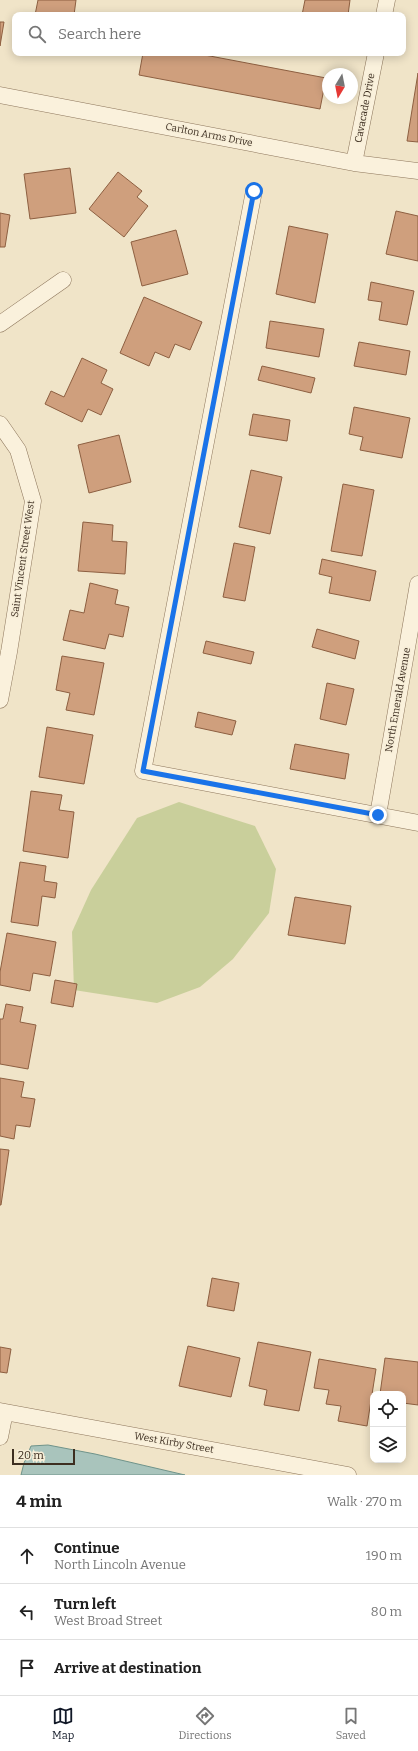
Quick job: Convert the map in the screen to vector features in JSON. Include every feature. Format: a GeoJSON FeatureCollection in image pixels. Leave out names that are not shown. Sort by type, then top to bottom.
{"type":"FeatureCollection","features":[{"type":"Feature","properties":{"kind":"street"},"geometry":{"type":"LineString","coordinates":[[385,12],[387,0]]}},
{"type":"Feature","properties":{"kind":"street","name":"Cavacade Drive"},"geometry":{"type":"LineString","coordinates":[[354,162],[375,56]]}},
{"type":"Feature","properties":{"kind":"street","name":"Carlton Arms Drive"},"geometry":{"type":"LineString","coordinates":[[0,95],[354,162],[418,172]]}},
{"type":"Feature","properties":{"kind":"street"},"geometry":{"type":"LineString","coordinates":[[254,191],[143,771],[418,823]]}},
{"type":"Feature","properties":{"kind":"street"},"geometry":{"type":"LineString","coordinates":[[0,324],[63,280]]}},
{"type":"Feature","properties":{"kind":"street","name":"Saint Vincent Street West"},"geometry":{"type":"LineString","coordinates":[[0,424],[18,450],[33,500],[5,651],[0,700]]}},
{"type":"Feature","properties":{"kind":"street","name":"North Emerald Avenue"},"geometry":{"type":"LineString","coordinates":[[378,815],[418,584]]}},
{"type":"Feature","properties":{"kind":"street"},"geometry":{"type":"LineString","coordinates":[[0,1437],[2,1412]]}},
{"type":"Feature","properties":{"kind":"street","name":"West Kirby Street"},"geometry":{"type":"LineString","coordinates":[[2,1412],[348,1475]]}},
{"type":"Feature","properties":{"kind":"green space"},"geometry":{"type":"Polygon","coordinates":[[[179,802],[255,826],[276,869],[269,913],[233,959],[200,987],[157,1003],[74,990],[72,932],[91,890],[137,818],[179,802]]]}},
{"type":"Feature","properties":{"kind":"water"},"geometry":{"type":"Polygon","coordinates":[[[48,1445],[95,1454],[185,1475],[21,1475],[31,1446],[48,1445]]]}},
{"type":"Feature","properties":{"kind":"building"},"geometry":{"type":"Polygon","coordinates":[[[38,0],[76,0],[74,12],[36,12],[38,0]]]}},
{"type":"Feature","properties":{"kind":"building"},"geometry":{"type":"Polygon","coordinates":[[[305,0],[350,0],[348,12],[303,12],[305,0]]]}},
{"type":"Feature","properties":{"kind":"building"},"geometry":{"type":"Polygon","coordinates":[[[0,22],[4,22],[0,46],[0,22]]]}},
{"type":"Feature","properties":{"kind":"building"},"geometry":{"type":"Polygon","coordinates":[[[142,56],[210,56],[322,77],[322,99],[320,109],[139,75],[142,56]]]}},
{"type":"Feature","properties":{"kind":"building"},"geometry":{"type":"Polygon","coordinates":[[[418,73],[418,142],[407,141],[418,73]]]}},
{"type":"Feature","properties":{"kind":"building"},"geometry":{"type":"Polygon","coordinates":[[[70,168],[76,213],[30,219],[24,174],[70,168]]]}},
{"type":"Feature","properties":{"kind":"building"},"geometry":{"type":"Polygon","coordinates":[[[118,172],[142,191],[137,197],[148,206],[124,237],[89,209],[118,172]]]}},
{"type":"Feature","properties":{"kind":"building"},"geometry":{"type":"Polygon","coordinates":[[[396,211],[418,216],[418,261],[386,254],[396,211]]]}},
{"type":"Feature","properties":{"kind":"building"},"geometry":{"type":"Polygon","coordinates":[[[0,213],[10,215],[5,247],[0,247],[0,213]]]}},
{"type":"Feature","properties":{"kind":"building"},"geometry":{"type":"Polygon","coordinates":[[[289,226],[328,234],[315,303],[276,294],[289,226]]]}},
{"type":"Feature","properties":{"kind":"building"},"geometry":{"type":"Polygon","coordinates":[[[176,230],[188,274],[142,286],[131,242],[176,230]]]}},
{"type":"Feature","properties":{"kind":"building"},"geometry":{"type":"Polygon","coordinates":[[[371,282],[414,291],[407,325],[379,320],[382,302],[368,300],[371,282]]]}},
{"type":"Feature","properties":{"kind":"building"},"geometry":{"type":"Polygon","coordinates":[[[144,297],[202,322],[190,350],[175,344],[169,358],[155,352],[149,366],[120,353],[144,297]]]}},
{"type":"Feature","properties":{"kind":"building"},"geometry":{"type":"Polygon","coordinates":[[[270,321],[324,329],[319,357],[266,348],[270,321]]]}},
{"type":"Feature","properties":{"kind":"building"},"geometry":{"type":"Polygon","coordinates":[[[359,342],[410,351],[406,375],[354,366],[359,342]]]}},
{"type":"Feature","properties":{"kind":"building"},"geometry":{"type":"Polygon","coordinates":[[[82,358],[107,370],[101,383],[113,389],[101,415],[88,409],[82,422],[45,404],[51,391],[64,397],[82,358]]]}},
{"type":"Feature","properties":{"kind":"building"},"geometry":{"type":"Polygon","coordinates":[[[262,366],[315,378],[311,393],[258,380],[262,366]]]}},
{"type":"Feature","properties":{"kind":"building"},"geometry":{"type":"Polygon","coordinates":[[[354,407],[410,418],[402,458],[360,450],[363,437],[349,434],[354,407]]]}},
{"type":"Feature","properties":{"kind":"building"},"geometry":{"type":"Polygon","coordinates":[[[253,414],[290,420],[287,441],[249,435],[253,414]]]}},
{"type":"Feature","properties":{"kind":"building"},"geometry":{"type":"Polygon","coordinates":[[[119,435],[131,482],[89,493],[78,445],[119,435]]]}},
{"type":"Feature","properties":{"kind":"building"},"geometry":{"type":"Polygon","coordinates":[[[251,470],[282,477],[270,534],[239,527],[251,470]]]}},
{"type":"Feature","properties":{"kind":"building"},"geometry":{"type":"Polygon","coordinates":[[[343,484],[374,490],[362,556],[331,551],[343,484]]]}},
{"type":"Feature","properties":{"kind":"building"},"geometry":{"type":"Polygon","coordinates":[[[83,522],[113,525],[112,541],[127,542],[125,574],[78,571],[83,522]]]}},
{"type":"Feature","properties":{"kind":"building"},"geometry":{"type":"Polygon","coordinates":[[[234,543],[255,547],[245,601],[223,597],[234,543]]]}},
{"type":"Feature","properties":{"kind":"building"},"geometry":{"type":"Polygon","coordinates":[[[322,559],[376,571],[370,601],[329,593],[332,577],[319,574],[322,559]]]}},
{"type":"Feature","properties":{"kind":"building"},"geometry":{"type":"Polygon","coordinates":[[[90,583],[118,590],[115,604],[129,607],[123,637],[109,634],[105,649],[63,640],[70,610],[84,613],[90,583]]]}},
{"type":"Feature","properties":{"kind":"building"},"geometry":{"type":"Polygon","coordinates":[[[317,629],[359,641],[355,659],[312,647],[317,629]]]}},
{"type":"Feature","properties":{"kind":"building"},"geometry":{"type":"Polygon","coordinates":[[[206,641],[254,652],[251,664],[203,653],[206,641]]]}},
{"type":"Feature","properties":{"kind":"building"},"geometry":{"type":"Polygon","coordinates":[[[62,656],[104,663],[94,715],[66,710],[70,693],[56,690],[62,656]]]}},
{"type":"Feature","properties":{"kind":"building"},"geometry":{"type":"Polygon","coordinates":[[[327,683],[354,689],[346,725],[320,719],[327,683]]]}},
{"type":"Feature","properties":{"kind":"building"},"geometry":{"type":"Polygon","coordinates":[[[198,712],[236,721],[232,735],[195,727],[198,712]]]}},
{"type":"Feature","properties":{"kind":"building"},"geometry":{"type":"Polygon","coordinates":[[[47,727],[93,735],[84,784],[39,777],[47,727]]]}},
{"type":"Feature","properties":{"kind":"building"},"geometry":{"type":"Polygon","coordinates":[[[295,744],[349,754],[345,779],[290,769],[295,744]]]}},
{"type":"Feature","properties":{"kind":"building"},"geometry":{"type":"Polygon","coordinates":[[[31,791],[62,795],[59,810],[74,812],[68,858],[23,851],[31,791]]]}},
{"type":"Feature","properties":{"kind":"building"},"geometry":{"type":"Polygon","coordinates":[[[20,862],[46,866],[44,881],[57,883],[55,898],[42,896],[38,926],[11,922],[20,862]]]}},
{"type":"Feature","properties":{"kind":"building"},"geometry":{"type":"Polygon","coordinates":[[[295,897],[351,906],[345,944],[288,935],[295,897]]]}},
{"type":"Feature","properties":{"kind":"building"},"geometry":{"type":"Polygon","coordinates":[[[7,933],[56,942],[50,976],[33,973],[30,991],[0,985],[0,972],[7,933]]]}},
{"type":"Feature","properties":{"kind":"building"},"geometry":{"type":"Polygon","coordinates":[[[55,980],[77,984],[73,1007],[51,1003],[55,980]]]}},
{"type":"Feature","properties":{"kind":"building"},"geometry":{"type":"Polygon","coordinates":[[[6,1004],[23,1007],[20,1022],[36,1025],[28,1069],[0,1064],[0,1019],[3,1019],[6,1004]]]}},
{"type":"Feature","properties":{"kind":"building"},"geometry":{"type":"Polygon","coordinates":[[[0,1078],[24,1082],[21,1097],[35,1099],[30,1127],[16,1125],[14,1139],[0,1136],[0,1078]]]}},
{"type":"Feature","properties":{"kind":"building"},"geometry":{"type":"Polygon","coordinates":[[[0,1149],[9,1150],[1,1205],[0,1205],[0,1149]]]}},
{"type":"Feature","properties":{"kind":"building"},"geometry":{"type":"Polygon","coordinates":[[[212,1278],[239,1283],[234,1311],[207,1306],[212,1278]]]}},
{"type":"Feature","properties":{"kind":"building"},"geometry":{"type":"Polygon","coordinates":[[[258,1342],[311,1352],[299,1411],[264,1405],[267,1390],[249,1386],[258,1342]]]}},
{"type":"Feature","properties":{"kind":"building"},"geometry":{"type":"Polygon","coordinates":[[[188,1346],[240,1358],[231,1397],[179,1386],[188,1346]]]}},
{"type":"Feature","properties":{"kind":"building"},"geometry":{"type":"Polygon","coordinates":[[[0,1347],[11,1349],[7,1373],[0,1372],[0,1347]]]}},
{"type":"Feature","properties":{"kind":"building"},"geometry":{"type":"Polygon","coordinates":[[[385,1358],[418,1362],[418,1405],[406,1403],[406,1391],[380,1391],[385,1358]]]}},
{"type":"Feature","properties":{"kind":"building"},"geometry":{"type":"Polygon","coordinates":[[[319,1359],[376,1369],[373,1391],[370,1391],[370,1407],[367,1426],[338,1421],[341,1406],[326,1404],[329,1390],[314,1388],[319,1359]]]}},
{"type":"Feature","properties":{"kind":"route"},"geometry":{"type":"LineString","coordinates":[[254,191],[143,771],[378,815]]}}]}
